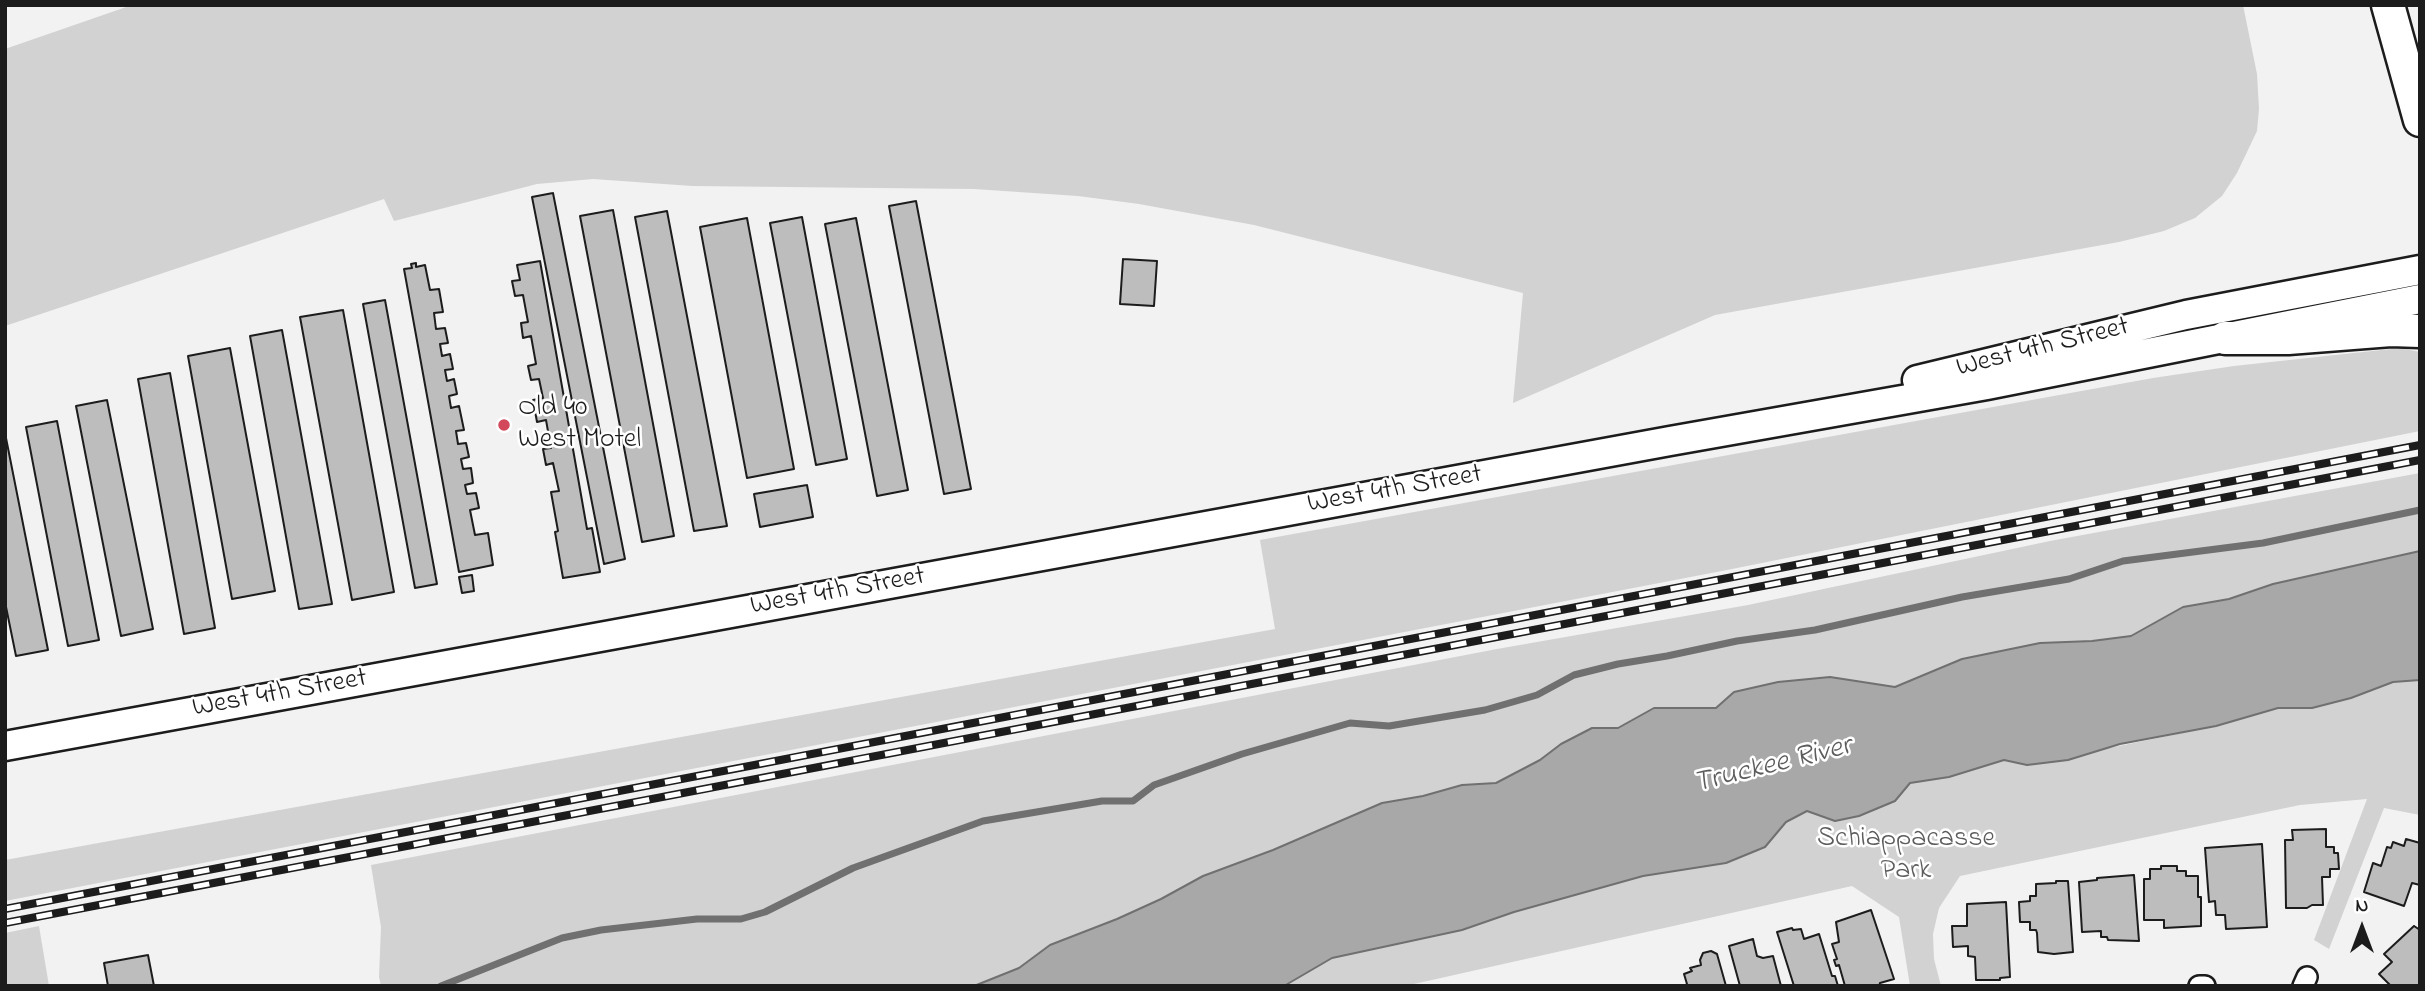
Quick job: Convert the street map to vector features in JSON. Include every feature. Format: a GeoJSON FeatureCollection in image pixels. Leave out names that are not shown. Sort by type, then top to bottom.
{"type":"FeatureCollection","features":[{"type":"Feature","properties":{"kind":"main road"},"geometry":{"type":"LineString","coordinates":[[2388,5],[2420,120]]}},
{"type":"Feature","properties":{"kind":"main road","name":"West 4th Street"},"geometry":{"type":"LineString","coordinates":[[1670,441],[2186,315],[2420,270]]}},
{"type":"Feature","properties":{"kind":"main road","name":"West 4th Street"},"geometry":{"type":"LineString","coordinates":[[5,746],[1987,385],[2420,299]]}},
{"type":"Feature","properties":{"kind":"main road"},"geometry":{"type":"LineString","coordinates":[[2225,338],[2288,338],[2390,330],[2420,331]]}},
{"type":"Feature","properties":{"kind":"street"},"geometry":{"type":"LineString","coordinates":[[2199,986],[2205,986]]}},
{"type":"Feature","properties":{"kind":"green space"},"geometry":{"type":"Polygon","coordinates":[[[132,5],[2243,5],[2257,74],[2259,109],[2257,131],[2237,173],[2222,196],[2195,218],[2164,231],[2119,242],[1715,315],[1513,403],[1523,293],[1254,225],[1078,196],[974,189],[692,186],[593,179],[537,184],[394,221],[384,199],[5,326],[5,49],[132,5]]]}},
{"type":"Feature","properties":{"kind":"green space"},"geometry":{"type":"Polygon","coordinates":[[[2400,348],[2420,352],[2420,431],[1727,570],[5,901],[5,860],[1275,629],[1260,540],[2153,378],[2234,366],[2400,348]]]}},
{"type":"Feature","properties":{"kind":"green space"},"geometry":{"type":"Polygon","coordinates":[[[2420,473],[2420,551],[2273,584],[2229,599],[2183,607],[2131,636],[1962,659],[1895,687],[1830,677],[1778,682],[1734,692],[1716,708],[1654,708],[1618,728],[1592,728],[1496,783],[1462,785],[1423,796],[1203,876],[1117,919],[1050,945],[1019,968],[974,986],[381,986],[381,927],[371,865],[1497,649],[1748,605],[2050,541],[2420,473]]]}},
{"type":"Feature","properties":{"kind":"green space","name":"Schiappacasse Park"},"geometry":{"type":"Polygon","coordinates":[[[2420,680],[2420,815],[2384,808],[2329,949],[2314,940],[2367,799],[2300,805],[1960,876],[1939,908],[1933,934],[1934,959],[1941,986],[1910,986],[1899,917],[1852,886],[1405,986],[1284,986],[1332,958],[1462,930],[1514,912],[1643,876],[1726,863],[1765,847],[1786,821],[1807,811],[1835,821],[1895,801],[1910,783],[1949,777],[2004,760],[2027,765],[2216,726],[2278,708],[2312,708],[2393,682],[2420,680]]]}},
{"type":"Feature","properties":{"kind":"green space"},"geometry":{"type":"Polygon","coordinates":[[[39,926],[49,986],[5,986],[5,933],[39,926]]]}},
{"type":"Feature","properties":{"kind":"water","name":"Truckee River"},"geometry":{"type":"Polygon","coordinates":[[[2420,551],[2420,680],[2393,682],[2351,698],[2312,708],[2278,708],[2216,726],[2120,744],[2068,760],[2027,765],[2004,760],[1949,777],[1910,783],[1895,801],[1859,816],[1835,821],[1807,811],[1786,822],[1765,847],[1726,863],[1643,876],[1514,912],[1462,930],[1332,958],[1284,986],[974,986],[1019,968],[1050,945],[1117,919],[1203,876],[1273,850],[1382,803],[1423,796],[1462,785],[1496,783],[1592,728],[1618,728],[1654,708],[1716,708],[1734,692],[1778,682],[1830,677],[1895,687],[1962,659],[2040,643],[2131,636],[2183,607],[2229,599],[2273,584],[2420,551]]]}},
{"type":"Feature","properties":{"kind":"building"},"geometry":{"type":"Polygon","coordinates":[[[553,193],[625,559],[604,564],[532,197],[553,193]]]}},
{"type":"Feature","properties":{"kind":"building"},"geometry":{"type":"Polygon","coordinates":[[[916,201],[971,489],[944,494],[889,206],[916,201]]]}},
{"type":"Feature","properties":{"kind":"building"},"geometry":{"type":"Polygon","coordinates":[[[613,210],[674,536],[642,542],[580,216],[613,210]]]}},
{"type":"Feature","properties":{"kind":"building"},"geometry":{"type":"Polygon","coordinates":[[[667,211],[727,526],[694,531],[635,217],[667,211]]]}},
{"type":"Feature","properties":{"kind":"building"},"geometry":{"type":"Polygon","coordinates":[[[802,217],[847,459],[816,465],[770,223],[802,217]]]}},
{"type":"Feature","properties":{"kind":"building"},"geometry":{"type":"Polygon","coordinates":[[[747,218],[794,469],[747,478],[700,227],[747,218]]]}},
{"type":"Feature","properties":{"kind":"building"},"geometry":{"type":"Polygon","coordinates":[[[856,218],[908,490],[877,496],[825,224],[856,218]]]}},
{"type":"Feature","properties":{"kind":"building"},"geometry":{"type":"Polygon","coordinates":[[[1123,259],[1157,261],[1154,306],[1120,304],[1123,259]]]}},
{"type":"Feature","properties":{"kind":"building"},"geometry":{"type":"Polygon","coordinates":[[[540,261],[587,529],[592,528],[600,572],[563,578],[551,492],[559,491],[553,463],[546,465],[543,449],[551,448],[546,420],[537,422],[533,400],[543,398],[539,379],[531,380],[528,366],[536,364],[531,336],[523,338],[521,323],[528,322],[523,295],[515,296],[512,281],[520,280],[517,265],[540,261]]]}},
{"type":"Feature","properties":{"kind":"building"},"geometry":{"type":"Polygon","coordinates":[[[416,263],[416,267],[425,265],[430,290],[439,289],[443,312],[434,313],[436,329],[445,328],[448,343],[440,344],[442,356],[450,354],[453,369],[445,370],[447,381],[454,379],[457,394],[449,396],[451,408],[459,406],[464,430],[456,431],[458,444],[466,443],[469,457],[461,459],[463,469],[471,468],[473,483],[465,485],[467,494],[476,493],[479,508],[470,510],[475,535],[488,533],[493,565],[459,572],[404,269],[412,268],[411,264],[416,263]]]}},
{"type":"Feature","properties":{"kind":"building"},"geometry":{"type":"Polygon","coordinates":[[[385,300],[437,584],[415,588],[363,304],[385,300]]]}},
{"type":"Feature","properties":{"kind":"building"},"geometry":{"type":"Polygon","coordinates":[[[343,310],[394,592],[352,600],[300,317],[343,310]]]}},
{"type":"Feature","properties":{"kind":"building"},"geometry":{"type":"Polygon","coordinates":[[[282,330],[332,604],[299,609],[250,336],[282,330]]]}},
{"type":"Feature","properties":{"kind":"building"},"geometry":{"type":"Polygon","coordinates":[[[230,348],[275,591],[232,599],[188,356],[230,348]]]}},
{"type":"Feature","properties":{"kind":"building"},"geometry":{"type":"Polygon","coordinates":[[[170,373],[215,628],[184,634],[138,379],[170,373]]]}},
{"type":"Feature","properties":{"kind":"building"},"geometry":{"type":"Polygon","coordinates":[[[107,400],[153,629],[121,636],[76,406],[107,400]]]}},
{"type":"Feature","properties":{"kind":"building"},"geometry":{"type":"Polygon","coordinates":[[[57,421],[99,640],[68,646],[26,427],[57,421]]]}},
{"type":"Feature","properties":{"kind":"building"},"geometry":{"type":"Polygon","coordinates":[[[5,433],[48,650],[16,656],[5,602],[5,433]]]}},
{"type":"Feature","properties":{"kind":"building"},"geometry":{"type":"Polygon","coordinates":[[[807,485],[813,517],[760,527],[754,494],[807,485]]]}},
{"type":"Feature","properties":{"kind":"building"},"geometry":{"type":"Polygon","coordinates":[[[472,575],[474,591],[462,593],[459,577],[472,575]]]}},
{"type":"Feature","properties":{"kind":"building"},"geometry":{"type":"Polygon","coordinates":[[[2326,829],[2326,847],[2334,847],[2334,853],[2338,853],[2339,869],[2330,869],[2330,877],[2322,877],[2323,905],[2286,908],[2285,840],[2293,840],[2292,830],[2326,829]]]}},
{"type":"Feature","properties":{"kind":"building"},"geometry":{"type":"Polygon","coordinates":[[[2406,839],[2420,843],[2420,885],[2412,883],[2404,906],[2364,892],[2373,863],[2381,866],[2387,847],[2391,848],[2393,842],[2404,846],[2406,839]]]}},
{"type":"Feature","properties":{"kind":"building"},"geometry":{"type":"Polygon","coordinates":[[[2262,844],[2267,927],[2226,929],[2225,915],[2216,915],[2215,901],[2209,902],[2205,848],[2262,844]]]}},
{"type":"Feature","properties":{"kind":"building"},"geometry":{"type":"Polygon","coordinates":[[[2161,866],[2177,866],[2177,871],[2186,871],[2186,876],[2198,876],[2201,926],[2164,928],[2164,920],[2144,920],[2144,879],[2150,879],[2150,869],[2161,869],[2161,866]]]}},
{"type":"Feature","properties":{"kind":"building"},"geometry":{"type":"Polygon","coordinates":[[[2134,875],[2139,941],[2108,940],[2107,937],[2101,937],[2101,931],[2082,932],[2079,882],[2134,875]]]}},
{"type":"Feature","properties":{"kind":"building"},"geometry":{"type":"Polygon","coordinates":[[[2068,881],[2073,952],[2038,952],[2036,930],[2030,930],[2030,922],[2020,922],[2019,902],[2030,901],[2030,896],[2036,896],[2036,884],[2068,881]]]}},
{"type":"Feature","properties":{"kind":"building"},"geometry":{"type":"Polygon","coordinates":[[[2006,902],[2010,977],[2000,980],[1976,980],[1975,957],[1968,956],[1968,946],[1953,947],[1952,926],[1967,926],[1967,904],[2006,902]]]}},
{"type":"Feature","properties":{"kind":"building"},"geometry":{"type":"Polygon","coordinates":[[[1871,910],[1894,979],[1880,983],[1879,986],[1845,986],[1839,965],[1836,966],[1834,960],[1837,959],[1832,944],[1839,942],[1836,922],[1871,910]]]}},
{"type":"Feature","properties":{"kind":"building"},"geometry":{"type":"Polygon","coordinates":[[[2414,926],[2420,930],[2420,985],[2391,986],[2379,974],[2392,962],[2384,954],[2414,926]]]}},
{"type":"Feature","properties":{"kind":"building"},"geometry":{"type":"Polygon","coordinates":[[[1792,928],[1801,929],[1804,939],[1819,934],[1832,976],[1835,976],[1838,986],[1794,986],[1777,932],[1792,928]]]}},
{"type":"Feature","properties":{"kind":"building"},"geometry":{"type":"Polygon","coordinates":[[[1753,939],[1757,956],[1773,956],[1781,986],[1740,986],[1729,946],[1753,939]]]}},
{"type":"Feature","properties":{"kind":"building"},"geometry":{"type":"Polygon","coordinates":[[[1711,951],[1717,954],[1726,986],[1684,986],[1687,984],[1684,974],[1692,971],[1690,968],[1701,965],[1703,953],[1711,951]]]}},
{"type":"Feature","properties":{"kind":"building"},"geometry":{"type":"Polygon","coordinates":[[[148,955],[154,986],[108,986],[104,963],[148,955]]]}},
{"type":"Feature","properties":{"kind":"waterway"},"geometry":{"type":"LineString","coordinates":[[441,986],[562,938],[601,930],[697,919],[741,919],[765,912],[853,868],[983,821],[1102,801],[1133,801],[1154,785],[1242,754],[1350,723],[1389,726],[1485,710],[1537,695],[1574,675],[1618,664],[1737,641],[1815,630],[1962,597],[2069,579],[2123,561],[2263,543],[2420,510]]}},
{"type":"Feature","properties":{"kind":"railway"},"geometry":{"type":"LineString","coordinates":[[5,909],[2420,445]]}},
{"type":"Feature","properties":{"kind":"railway"},"geometry":{"type":"LineString","coordinates":[[5,923],[2420,460]]}},
{"type":"Feature","properties":{"kind":"place","name":"Old 40 West Motel"},"geometry":{"type":"Point","coordinates":[504,425]}}]}
